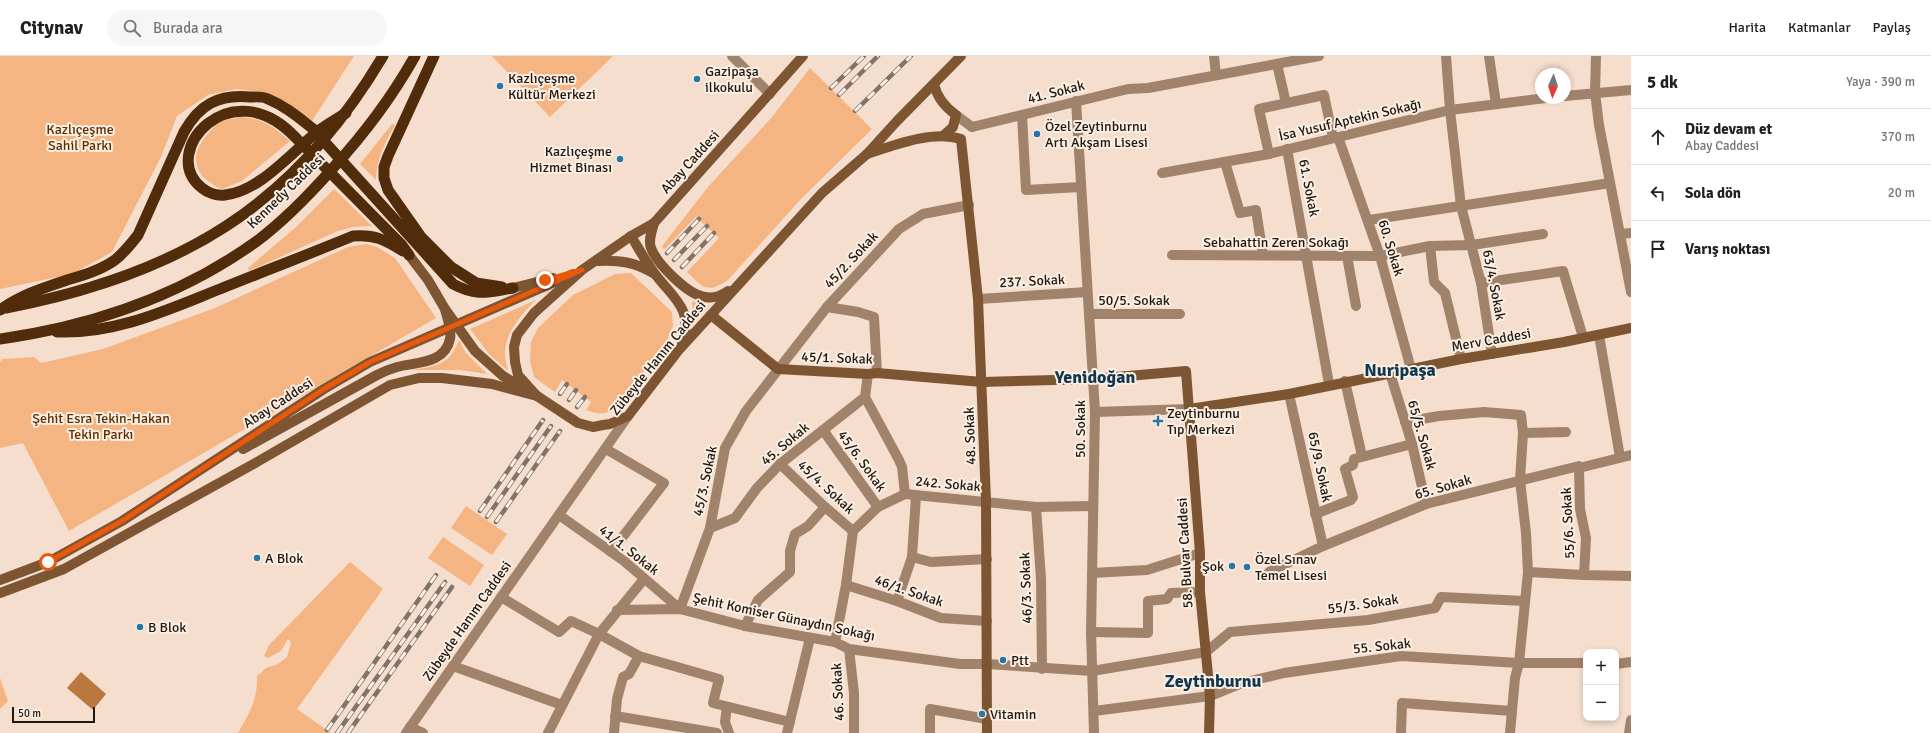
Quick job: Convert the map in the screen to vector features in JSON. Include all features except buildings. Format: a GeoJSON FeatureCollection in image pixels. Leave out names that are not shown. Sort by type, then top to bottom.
{"type":"FeatureCollection","features":[{"type":"Feature","properties":{"kind":"highway","name":"Kennedy Caddesi"},"geometry":{"type":"LineString","coordinates":[[0,310],[62,297],[111,282],[145,269],[214,234],[245,215],[285,181],[309,157],[346,113],[383,56]]}},
{"type":"Feature","properties":{"kind":"highway","name":"Kennedy Caddesi"},"geometry":{"type":"LineString","coordinates":[[0,339],[103,317],[138,305],[202,275],[258,240],[302,201],[358,141],[380,111],[415,56]]}},
{"type":"Feature","properties":{"kind":"highway"},"geometry":{"type":"LineString","coordinates":[[434,56],[384,167],[384,178],[388,190],[421,237],[451,267],[476,283],[513,288]]}},
{"type":"Feature","properties":{"kind":"highway"},"geometry":{"type":"LineString","coordinates":[[0,310],[15,300],[32,292],[94,271],[115,260],[128,248],[138,235],[184,132],[193,116],[214,101],[240,96],[267,98],[290,110],[312,128],[453,284],[467,292],[481,294],[513,288]]}},
{"type":"Feature","properties":{"kind":"highway"},"geometry":{"type":"LineString","coordinates":[[346,113],[321,129],[258,182],[244,190],[220,196],[206,191],[196,183],[190,172],[188,162],[191,146],[206,126],[220,115],[246,110],[269,116],[283,125],[296,138],[357,199],[401,244],[409,255]]}},
{"type":"Feature","properties":{"kind":"highway"},"geometry":{"type":"LineString","coordinates":[[41,331],[81,333],[109,328],[154,315],[353,236],[367,235],[383,239],[409,255]]}},
{"type":"Feature","properties":{"kind":"main road","name":"Abay Caddesi"},"geometry":{"type":"LineString","coordinates":[[0,580],[48,562],[122,521],[324,389],[370,362],[499,307],[582,270],[598,261],[631,236],[654,223],[803,56]]}},
{"type":"Feature","properties":{"kind":"main road","name":"Zübeyde Hanım Caddesi"},"geometry":{"type":"LineString","coordinates":[[628,416],[678,352],[735,287],[822,193],[867,154],[961,56]]}},
{"type":"Feature","properties":{"kind":"main road"},"geometry":{"type":"LineString","coordinates":[[934,84],[936,93],[945,107],[956,115],[953,127],[943,136]]}},
{"type":"Feature","properties":{"kind":"main road"},"geometry":{"type":"LineString","coordinates":[[867,154],[903,142],[943,136],[961,139]]}},
{"type":"Feature","properties":{"kind":"main road","name":"48. Sokak"},"geometry":{"type":"LineString","coordinates":[[961,139],[978,299],[982,382],[987,559],[987,733]]}},
{"type":"Feature","properties":{"kind":"main road"},"geometry":{"type":"LineString","coordinates":[[654,223],[649,241],[651,248],[664,267],[682,285],[695,294],[713,298],[720,296],[735,287]]}},
{"type":"Feature","properties":{"kind":"main road"},"geometry":{"type":"LineString","coordinates":[[631,236],[655,274],[673,294],[684,310],[686,325],[685,334],[678,352]]}},
{"type":"Feature","properties":{"kind":"main road"},"geometry":{"type":"LineString","coordinates":[[409,255],[428,280],[445,309],[475,351],[503,376],[537,396]]}},
{"type":"Feature","properties":{"kind":"main road"},"geometry":{"type":"LineString","coordinates":[[598,261],[615,260],[632,262],[655,274]]}},
{"type":"Feature","properties":{"kind":"main road"},"geometry":{"type":"LineString","coordinates":[[513,288],[582,270]]}},
{"type":"Feature","properties":{"kind":"main road","name":"Abay Caddesi"},"geometry":{"type":"LineString","coordinates":[[582,270],[534,313],[517,335],[514,347],[518,375],[537,396],[578,423],[593,427],[610,424],[628,416]]}},
{"type":"Feature","properties":{"kind":"main road"},"geometry":{"type":"LineString","coordinates":[[209,465],[260,440],[377,375],[397,367],[429,361],[440,355],[447,349],[450,338],[445,309]]}},
{"type":"Feature","properties":{"kind":"main road"},"geometry":{"type":"LineString","coordinates":[[710,315],[778,369]]}},
{"type":"Feature","properties":{"kind":"main road","name":"Merv Caddesi"},"geometry":{"type":"LineString","coordinates":[[1189,409],[1289,394],[1329,384],[1631,328]]}},
{"type":"Feature","properties":{"kind":"main road","name":"45/1. Sokak"},"geometry":{"type":"LineString","coordinates":[[778,369],[982,382],[1093,379],[1186,370]]}},
{"type":"Feature","properties":{"kind":"main road","name":"58. Bulvar Caddesi"},"geometry":{"type":"LineString","coordinates":[[1186,370],[1200,553],[1200,592],[1210,696],[1209,733]]}},
{"type":"Feature","properties":{"kind":"main road","name":"Abay Caddesi"},"geometry":{"type":"LineString","coordinates":[[0,593],[64,569],[257,462],[390,385],[419,378],[442,378],[492,384],[537,396]]}},
{"type":"Feature","properties":{"kind":"street"},"geometry":{"type":"LineString","coordinates":[[732,56],[770,94]]}},
{"type":"Feature","properties":{"kind":"street"},"geometry":{"type":"LineString","coordinates":[[1214,56],[1216,76]]}},
{"type":"Feature","properties":{"kind":"street","name":"41. Sokak"},"geometry":{"type":"LineString","coordinates":[[972,127],[1128,89],[1148,88],[1319,56]]}},
{"type":"Feature","properties":{"kind":"street","name":"63/4. Sokak"},"geometry":{"type":"LineString","coordinates":[[1446,56],[1450,110],[1461,206],[1481,283],[1492,354]]}},
{"type":"Feature","properties":{"kind":"street"},"geometry":{"type":"LineString","coordinates":[[1489,56],[1496,104]]}},
{"type":"Feature","properties":{"kind":"street"},"geometry":{"type":"LineString","coordinates":[[1596,56],[1595,93],[1610,183],[1631,292]]}},
{"type":"Feature","properties":{"kind":"street"},"geometry":{"type":"LineString","coordinates":[[1268,154],[1259,109],[1286,103],[1277,64]]}},
{"type":"Feature","properties":{"kind":"street"},"geometry":{"type":"LineString","coordinates":[[1571,95],[1631,90]]}},
{"type":"Feature","properties":{"kind":"street","name":"60. Sokak"},"geometry":{"type":"LineString","coordinates":[[1286,103],[1324,95],[1336,138],[1368,220],[1380,256],[1411,369]]}},
{"type":"Feature","properties":{"kind":"street","name":"İsa Yusuf Aptekin Sokağı"},"geometry":{"type":"LineString","coordinates":[[1162,172],[1268,154],[1450,110],[1535,99]]}},
{"type":"Feature","properties":{"kind":"street","name":"50. Sokak"},"geometry":{"type":"LineString","coordinates":[[1076,101],[1095,412],[1091,632],[1094,733]]}},
{"type":"Feature","properties":{"kind":"street"},"geometry":{"type":"LineString","coordinates":[[956,115],[972,127],[961,139]]}},
{"type":"Feature","properties":{"kind":"street"},"geometry":{"type":"LineString","coordinates":[[1022,115],[1026,190],[1081,187]]}},
{"type":"Feature","properties":{"kind":"street","name":"61. Sokak"},"geometry":{"type":"LineString","coordinates":[[1287,149],[1329,384]]}},
{"type":"Feature","properties":{"kind":"street"},"geometry":{"type":"LineString","coordinates":[[1225,162],[1240,213],[1256,210],[1264,255]]}},
{"type":"Feature","properties":{"kind":"street"},"geometry":{"type":"LineString","coordinates":[[1368,220],[1610,183]]}},
{"type":"Feature","properties":{"kind":"street","name":"45/2. Sokak"},"geometry":{"type":"LineString","coordinates":[[778,369],[827,307],[899,228],[923,214],[969,205]]}},
{"type":"Feature","properties":{"kind":"street"},"geometry":{"type":"LineString","coordinates":[[1620,234],[1631,233]]}},
{"type":"Feature","properties":{"kind":"street","name":"Sebahattin Zeren Sokağı"},"geometry":{"type":"LineString","coordinates":[[1172,255],[1380,256],[1430,246],[1472,245],[1543,234]]}},
{"type":"Feature","properties":{"kind":"street"},"geometry":{"type":"LineString","coordinates":[[1430,246],[1434,282],[1445,293],[1461,359]]}},
{"type":"Feature","properties":{"kind":"street"},"geometry":{"type":"LineString","coordinates":[[1347,256],[1356,306]]}},
{"type":"Feature","properties":{"kind":"street"},"geometry":{"type":"LineString","coordinates":[[1481,283],[1563,271],[1583,337]]}},
{"type":"Feature","properties":{"kind":"street","name":"237. Sokak"},"geometry":{"type":"LineString","coordinates":[[978,299],[1087,292]]}},
{"type":"Feature","properties":{"kind":"street"},"geometry":{"type":"LineString","coordinates":[[827,307],[858,312],[874,317],[873,374],[865,397],[900,460],[910,495],[912,557],[897,601]]}},
{"type":"Feature","properties":{"kind":"street","name":"50/5. Sokak"},"geometry":{"type":"LineString","coordinates":[[1089,314],[1180,314]]}},
{"type":"Feature","properties":{"kind":"street"},"geometry":{"type":"LineString","coordinates":[[1599,335],[1620,457]]}},
{"type":"Feature","properties":{"kind":"street","name":"45/3. Sokak"},"geometry":{"type":"LineString","coordinates":[[680,609],[710,528],[725,448],[746,411],[778,369]]}},
{"type":"Feature","properties":{"kind":"street","name":"65/5. Sokak"},"geometry":{"type":"LineString","coordinates":[[1390,373],[1412,444],[1426,504]]}},
{"type":"Feature","properties":{"kind":"street"},"geometry":{"type":"LineString","coordinates":[[1345,381],[1362,456]]}},
{"type":"Feature","properties":{"kind":"street","name":"65/9. Sokak"},"geometry":{"type":"LineString","coordinates":[[1289,394],[1315,514],[1324,546]]}},
{"type":"Feature","properties":{"kind":"street","name":"45. Sokak"},"geometry":{"type":"LineString","coordinates":[[710,528],[735,518],[757,488],[780,464],[865,397]]}},
{"type":"Feature","properties":{"kind":"street"},"geometry":{"type":"LineString","coordinates":[[1095,412],[1189,409]]}},
{"type":"Feature","properties":{"kind":"street"},"geometry":{"type":"LineString","coordinates":[[1405,422],[1439,416],[1484,412],[1521,415],[1523,433],[1520,480],[1526,533],[1528,572],[1510,733]]}},
{"type":"Feature","properties":{"kind":"street","name":"Zübeyde Hanım Caddesi"},"geometry":{"type":"LineString","coordinates":[[408,730],[628,416]]}},
{"type":"Feature","properties":{"kind":"street","name":"45/6. Sokak"},"geometry":{"type":"LineString","coordinates":[[823,430],[878,507]]}},
{"type":"Feature","properties":{"kind":"street"},"geometry":{"type":"LineString","coordinates":[[1523,433],[1566,432]]}},
{"type":"Feature","properties":{"kind":"street"},"geometry":{"type":"LineString","coordinates":[[1315,514],[1351,500],[1353,496],[1345,469],[1353,465],[1354,459],[1412,444]]}},
{"type":"Feature","properties":{"kind":"street"},"geometry":{"type":"LineString","coordinates":[[606,448],[664,483],[611,552]]}},
{"type":"Feature","properties":{"kind":"street","name":"65. Sokak"},"geometry":{"type":"LineString","coordinates":[[1269,572],[1324,546],[1426,504],[1520,480],[1579,466],[1579,468],[1631,455]]}},
{"type":"Feature","properties":{"kind":"street","name":"45/4. Sokak"},"geometry":{"type":"LineString","coordinates":[[780,464],[825,507],[853,531]]}},
{"type":"Feature","properties":{"kind":"street","name":"55/6. Sokak"},"geometry":{"type":"LineString","coordinates":[[1579,468],[1580,509],[1586,538],[1584,575]]}},
{"type":"Feature","properties":{"kind":"street","name":"242. Sokak"},"geometry":{"type":"LineString","coordinates":[[853,531],[878,507],[910,495],[1036,507],[1093,506]]}},
{"type":"Feature","properties":{"kind":"street"},"geometry":{"type":"LineString","coordinates":[[745,626],[758,600],[790,572],[790,551],[795,534],[808,526],[825,507]]}},
{"type":"Feature","properties":{"kind":"street","name":"46/3. Sokak"},"geometry":{"type":"LineString","coordinates":[[1036,507],[1041,578],[1042,669]]}},
{"type":"Feature","properties":{"kind":"street","name":"41/1. Sokak"},"geometry":{"type":"LineString","coordinates":[[559,515],[611,552],[680,609]]}},
{"type":"Feature","properties":{"kind":"street"},"geometry":{"type":"LineString","coordinates":[[835,642],[846,585],[853,531]]}},
{"type":"Feature","properties":{"kind":"street"},"geometry":{"type":"LineString","coordinates":[[1092,573],[1147,570],[1200,553]]}},
{"type":"Feature","properties":{"kind":"street"},"geometry":{"type":"LineString","coordinates":[[912,557],[931,562],[987,559]]}},
{"type":"Feature","properties":{"kind":"street"},"geometry":{"type":"LineString","coordinates":[[1528,572],[1631,576]]}},
{"type":"Feature","properties":{"kind":"street"},"geometry":{"type":"LineString","coordinates":[[548,733],[599,634],[617,610],[644,579]]}},
{"type":"Feature","properties":{"kind":"street","name":"46/1. Sokak"},"geometry":{"type":"LineString","coordinates":[[846,585],[897,601],[941,618],[987,622]]}},
{"type":"Feature","properties":{"kind":"street"},"geometry":{"type":"LineString","coordinates":[[1091,632],[1148,633],[1148,601],[1167,599],[1171,593],[1200,592]]}},
{"type":"Feature","properties":{"kind":"street"},"geometry":{"type":"LineString","coordinates":[[501,597],[559,632],[571,621],[599,634],[639,656],[719,679],[713,703],[790,722]]}},
{"type":"Feature","properties":{"kind":"street","name":"55/3. Sokak"},"geometry":{"type":"LineString","coordinates":[[1206,652],[1230,632],[1368,620],[1435,608],[1441,597],[1525,601]]}},
{"type":"Feature","properties":{"kind":"street","name":"Şehit Komiser Günaydın Sokağı"},"geometry":{"type":"LineString","coordinates":[[617,610],[680,609],[745,626],[835,642],[849,649],[960,664],[987,664],[1042,669],[1092,671],[1206,652]]}},
{"type":"Feature","properties":{"kind":"street"},"geometry":{"type":"LineString","coordinates":[[787,733],[810,638]]}},
{"type":"Feature","properties":{"kind":"street","name":"46. Sokak"},"geometry":{"type":"LineString","coordinates":[[849,649],[854,693],[854,733]]}},
{"type":"Feature","properties":{"kind":"street"},"geometry":{"type":"LineString","coordinates":[[614,733],[615,716],[623,677],[629,674],[639,656]]}},
{"type":"Feature","properties":{"kind":"street","name":"55. Sokak"},"geometry":{"type":"LineString","coordinates":[[1094,711],[1210,696],[1242,682],[1284,673],[1409,656],[1519,663],[1583,663]]}},
{"type":"Feature","properties":{"kind":"street"},"geometry":{"type":"LineString","coordinates":[[1619,664],[1631,662]]}},
{"type":"Feature","properties":{"kind":"street"},"geometry":{"type":"LineString","coordinates":[[453,666],[562,705]]}},
{"type":"Feature","properties":{"kind":"street"},"geometry":{"type":"LineString","coordinates":[[1401,733],[1402,703],[1512,711]]}},
{"type":"Feature","properties":{"kind":"street"},"geometry":{"type":"LineString","coordinates":[[727,707],[725,722],[730,733]]}},
{"type":"Feature","properties":{"kind":"street"},"geometry":{"type":"LineString","coordinates":[[930,733],[930,709],[987,719]]}},
{"type":"Feature","properties":{"kind":"street"},"geometry":{"type":"LineString","coordinates":[[615,716],[671,729],[717,733]]}},
{"type":"Feature","properties":{"kind":"street"},"geometry":{"type":"LineString","coordinates":[[1629,733],[1631,720]]}},
{"type":"Feature","properties":{"kind":"street"},"geometry":{"type":"LineString","coordinates":[[408,730],[423,733]]}},
{"type":"Feature","properties":{"kind":"green space","name":"Kazlıçeşme Sahil Parkı"},"geometry":{"type":"Polygon","coordinates":[[[0,56],[354,56],[312,121],[264,92],[236,89],[208,95],[177,116],[161,157],[112,252],[72,274],[0,289],[0,56]]]}},
{"type":"Feature","properties":{"kind":"green space"},"geometry":{"type":"Polygon","coordinates":[[[492,56],[613,56],[550,117],[492,56]]]}},
{"type":"Feature","properties":{"kind":"green space"},"geometry":{"type":"Polygon","coordinates":[[[810,68],[872,129],[800,200],[728,280],[710,288],[701,285],[687,272],[719,238],[696,217],[664,250],[662,246],[708,187],[772,117],[810,68]]]}},
{"type":"Feature","properties":{"kind":"green space"},"geometry":{"type":"Polygon","coordinates":[[[241,117],[256,119],[267,124],[290,141],[242,181],[222,189],[205,179],[200,173],[196,159],[198,151],[201,143],[211,130],[218,124],[224,120],[241,117]]]}},
{"type":"Feature","properties":{"kind":"green space"},"geometry":{"type":"Polygon","coordinates":[[[392,124],[395,125],[382,151],[376,180],[360,164],[392,124]]]}},
{"type":"Feature","properties":{"kind":"green space"},"geometry":{"type":"Polygon","coordinates":[[[334,189],[372,226],[353,227],[338,231],[249,271],[248,268],[296,227],[334,189]]]}},
{"type":"Feature","properties":{"kind":"green space","name":"Şehit Esra Tekin-Hakan Tekin Parkı"},"geometry":{"type":"Polygon","coordinates":[[[366,244],[377,247],[395,258],[436,318],[69,531],[23,443],[0,448],[0,362],[2,359],[34,357],[41,363],[103,349],[215,308],[348,247],[366,244]]]}},
{"type":"Feature","properties":{"kind":"green space"},"geometry":{"type":"Polygon","coordinates":[[[631,273],[672,312],[673,326],[667,340],[619,406],[607,413],[591,412],[586,410],[591,402],[562,380],[555,392],[534,377],[530,362],[531,342],[538,328],[573,295],[615,274],[631,273]]]}},
{"type":"Feature","properties":{"kind":"green space"},"geometry":{"type":"Polygon","coordinates":[[[536,300],[520,317],[508,337],[505,359],[508,371],[489,354],[470,329],[536,300]]]}},
{"type":"Feature","properties":{"kind":"green space"},"geometry":{"type":"Polygon","coordinates":[[[693,301],[709,306],[694,323],[692,303],[693,301]]]}},
{"type":"Feature","properties":{"kind":"green space"},"geometry":{"type":"Polygon","coordinates":[[[459,340],[466,353],[487,374],[460,370],[412,370],[441,363],[451,355],[459,340]]]}},
{"type":"Feature","properties":{"kind":"green space"},"geometry":{"type":"Polygon","coordinates":[[[466,506],[507,534],[492,555],[451,528],[466,506]]]}},
{"type":"Feature","properties":{"kind":"green space"},"geometry":{"type":"Polygon","coordinates":[[[443,537],[484,565],[470,586],[428,558],[443,537]]]}},
{"type":"Feature","properties":{"kind":"green space"},"geometry":{"type":"Polygon","coordinates":[[[350,562],[383,589],[297,709],[331,733],[238,733],[249,713],[254,699],[257,676],[266,668],[278,664],[287,657],[291,643],[288,639],[281,651],[268,658],[264,656],[269,645],[350,562]]]}},
{"type":"Feature","properties":{"kind":"green space"},"geometry":{"type":"Polygon","coordinates":[[[0,678],[8,701],[0,709],[0,678]]]}},
{"type":"Feature","properties":{"kind":"shaded area"},"geometry":{"type":"Polygon","coordinates":[[[81,672],[106,694],[93,710],[67,688],[81,672]]]}},
{"type":"Feature","properties":{"kind":"railway"},"geometry":{"type":"LineString","coordinates":[[831,88],[864,56]]}},
{"type":"Feature","properties":{"kind":"railway"},"geometry":{"type":"LineString","coordinates":[[839,95],[878,56]]}},
{"type":"Feature","properties":{"kind":"railway"},"geometry":{"type":"LineString","coordinates":[[855,111],[911,56]]}},
{"type":"Feature","properties":{"kind":"railway"},"geometry":{"type":"LineString","coordinates":[[667,253],[699,219]]}},
{"type":"Feature","properties":{"kind":"railway"},"geometry":{"type":"LineString","coordinates":[[674,260],[707,226]]}},
{"type":"Feature","properties":{"kind":"railway"},"geometry":{"type":"LineString","coordinates":[[682,267],[714,233]]}},
{"type":"Feature","properties":{"kind":"railway"},"geometry":{"type":"LineString","coordinates":[[560,394],[567,384]]}},
{"type":"Feature","properties":{"kind":"railway"},"geometry":{"type":"LineString","coordinates":[[569,400],[576,390]]}},
{"type":"Feature","properties":{"kind":"railway"},"geometry":{"type":"LineString","coordinates":[[577,407],[585,397]]}},
{"type":"Feature","properties":{"kind":"railway"},"geometry":{"type":"LineString","coordinates":[[480,511],[543,420]]}},
{"type":"Feature","properties":{"kind":"railway"},"geometry":{"type":"LineString","coordinates":[[487,517],[551,426]]}},
{"type":"Feature","properties":{"kind":"railway"},"geometry":{"type":"LineString","coordinates":[[496,522],[560,431]]}},
{"type":"Feature","properties":{"kind":"railway"},"geometry":{"type":"LineString","coordinates":[[327,730],[436,575]]}},
{"type":"Feature","properties":{"kind":"railway"},"geometry":{"type":"LineString","coordinates":[[337,733],[445,582]]}},
{"type":"Feature","properties":{"kind":"railway"},"geometry":{"type":"LineString","coordinates":[[348,733],[452,587]]}},
{"type":"Feature","properties":{"kind":"place","name":"Gazipaşa ilkokulu"},"geometry":{"type":"Point","coordinates":[697,79]}},
{"type":"Feature","properties":{"kind":"place","name":"Kazlıçeşme Kültür Merkezi"},"geometry":{"type":"Point","coordinates":[500,86]}},
{"type":"Feature","properties":{"kind":"place","name":"Özel Zeytinburnu Artı Akşam Lisesi"},"geometry":{"type":"Point","coordinates":[1037,134]}},
{"type":"Feature","properties":{"kind":"place","name":"Kazlıçeşme Hizmet Binası"},"geometry":{"type":"Point","coordinates":[620,159]}},
{"type":"Feature","properties":{"kind":"place","name":"Zeytinburnu Tıp Merkezi"},"geometry":{"type":"Point","coordinates":[1158,421]}},
{"type":"Feature","properties":{"kind":"place","name":"A Blok"},"geometry":{"type":"Point","coordinates":[257,558]}},
{"type":"Feature","properties":{"kind":"place","name":"Şok"},"geometry":{"type":"Point","coordinates":[1232,566]}},
{"type":"Feature","properties":{"kind":"place","name":"Özel Sınav Temel Lisesi"},"geometry":{"type":"Point","coordinates":[1247,567]}},
{"type":"Feature","properties":{"kind":"place","name":"B Blok"},"geometry":{"type":"Point","coordinates":[140,627]}},
{"type":"Feature","properties":{"kind":"place","name":"Ptt"},"geometry":{"type":"Point","coordinates":[1003,660]}},
{"type":"Feature","properties":{"kind":"place","name":"Vitamin"},"geometry":{"type":"Point","coordinates":[982,714]}},
{"type":"Feature","properties":{"kind":"district","name":"Nuripaşa"},"geometry":{"type":"Point","coordinates":[1400,370]}},
{"type":"Feature","properties":{"kind":"district","name":"Yenidoğan"},"geometry":{"type":"Point","coordinates":[1095,377]}},
{"type":"Feature","properties":{"kind":"district","name":"Zeytinburnu"},"geometry":{"type":"Point","coordinates":[1213,681]}},
{"type":"Feature","properties":{"kind":"route"},"geometry":{"type":"LineString","coordinates":[[48,562],[122,521],[324,389],[370,362],[582,270],[545,280]]}}]}
